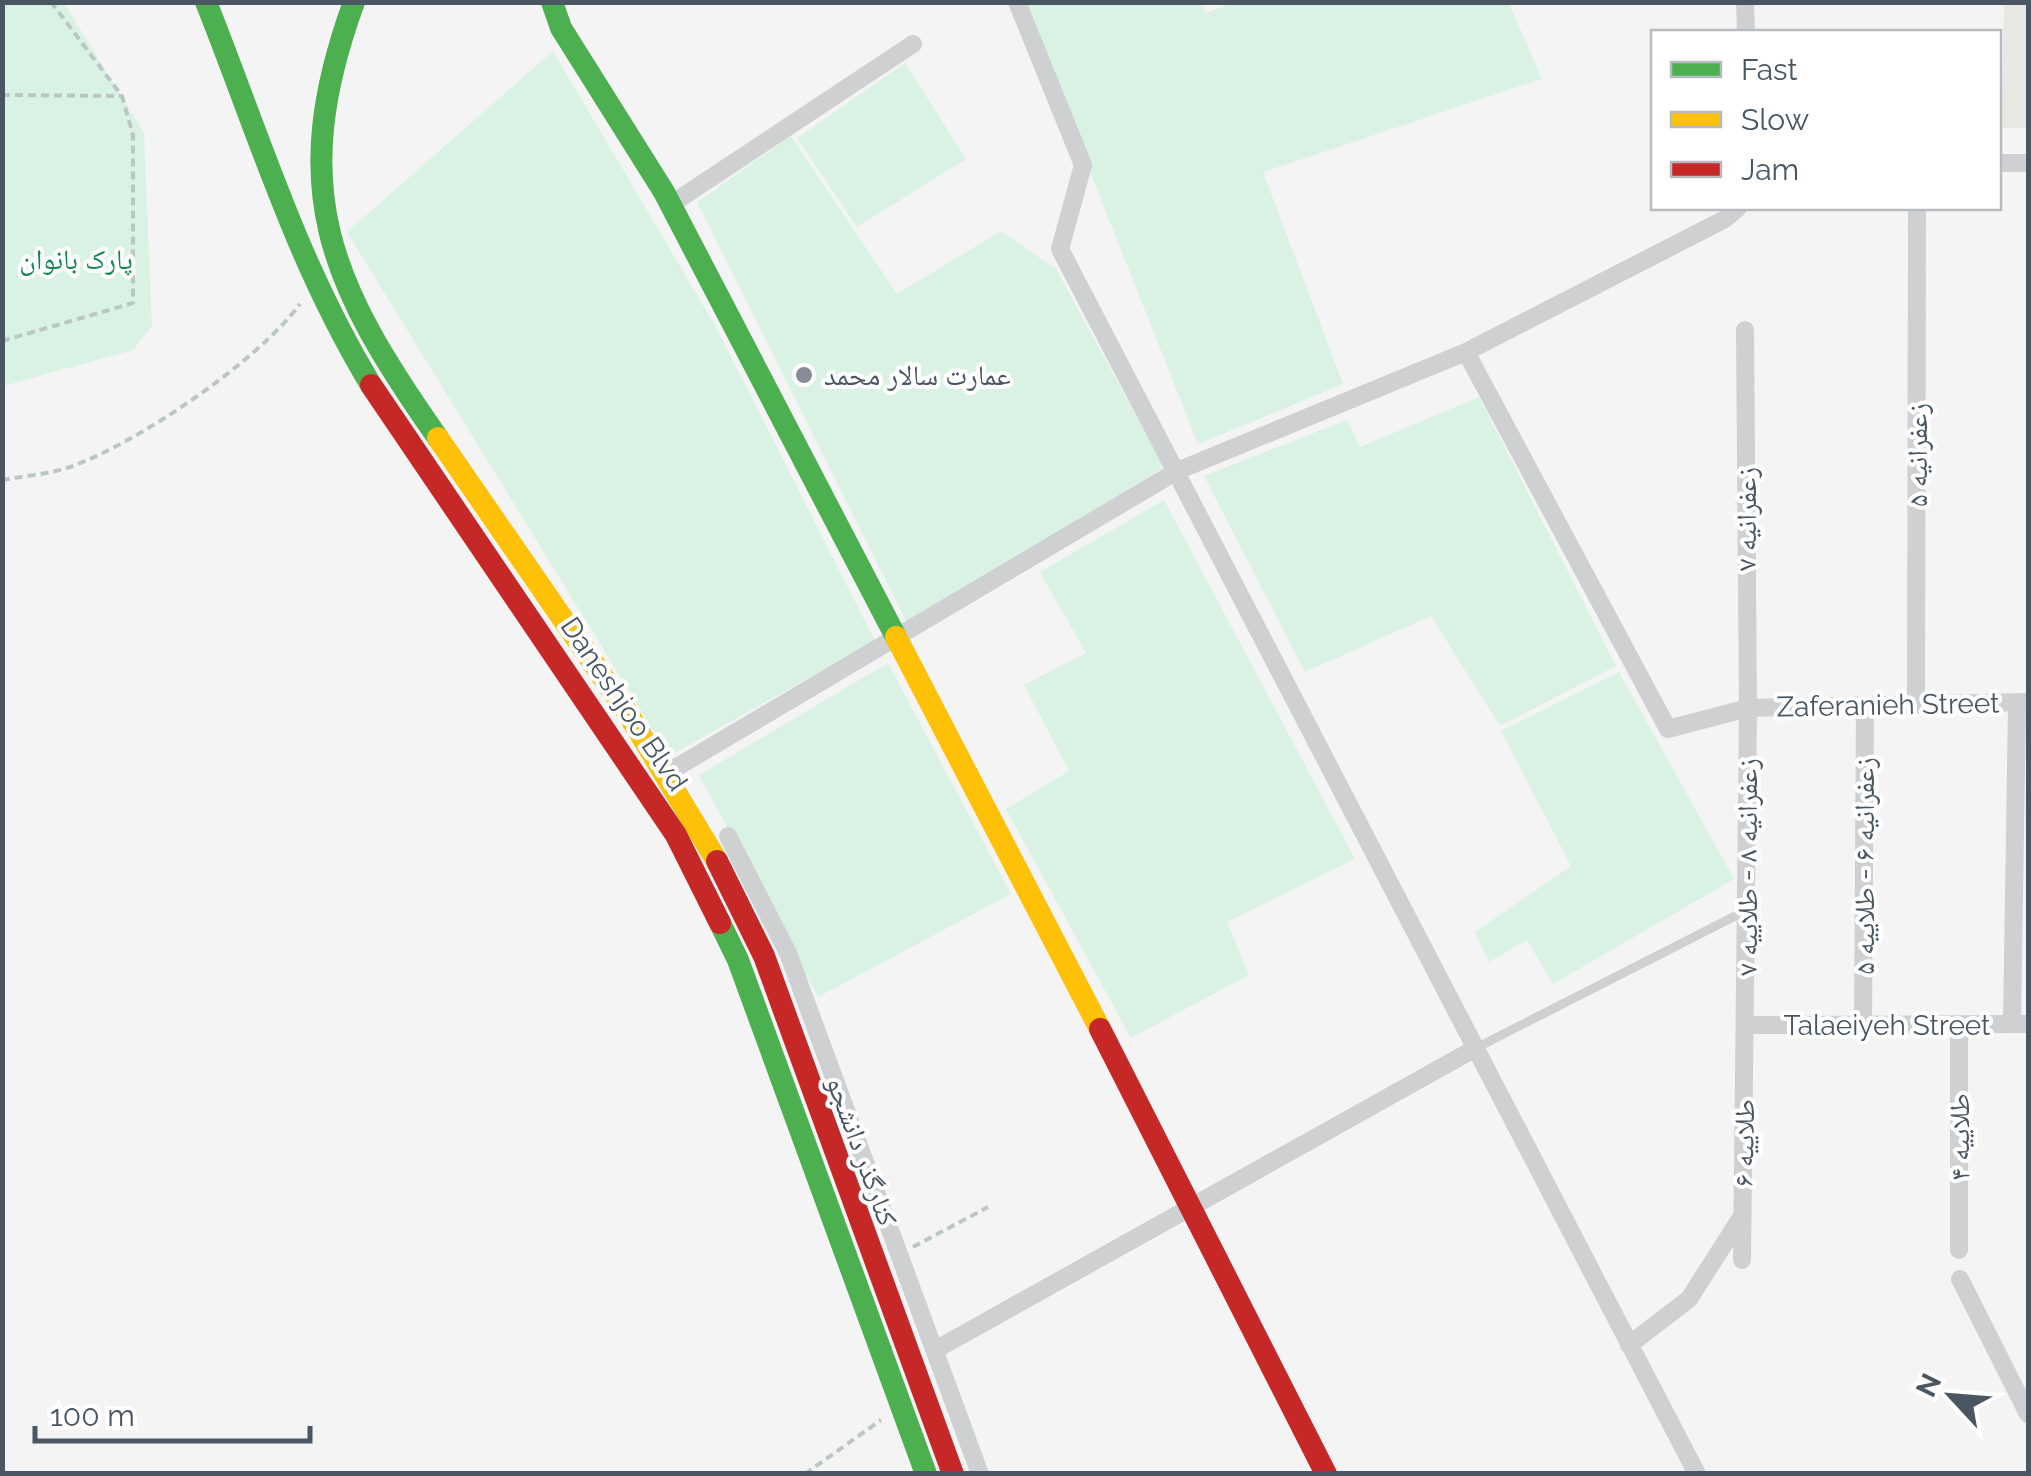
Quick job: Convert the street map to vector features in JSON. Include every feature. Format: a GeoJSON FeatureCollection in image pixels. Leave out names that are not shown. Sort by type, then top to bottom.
{"type":"FeatureCollection","features":[{"type":"Feature","properties":{"kind":"main road","name":"Daneshjoo Blvd"},"geometry":{"type":"LineString","coordinates":[[206,2],[245,99],[274,190],[314,284],[384,407],[631,768],[707,890],[738,960],[926,1474]]}},
{"type":"Feature","properties":{"kind":"main road","name":"Daneshjoo Blvd"},"geometry":{"type":"LineString","coordinates":[[354,2],[336,48],[318,126],[318,174],[332,246],[408,392],[666,774],[730,877],[764,956],[953,1474]]}},
{"type":"Feature","properties":{"kind":"main road"},"geometry":{"type":"LineString","coordinates":[[552,2],[562,28],[670,204],[1193,1208],[1326,1474]]}},
{"type":"Feature","properties":{"kind":"street"},"geometry":{"type":"LineString","coordinates":[[1017,2],[1084,165],[1060,249],[1697,1474]]}},
{"type":"Feature","properties":{"kind":"street"},"geometry":{"type":"LineString","coordinates":[[1746,2],[1746,30]]}},
{"type":"Feature","properties":{"kind":"street"},"geometry":{"type":"LineString","coordinates":[[670,204],[913,44]]}},
{"type":"Feature","properties":{"kind":"street"},"geometry":{"type":"LineString","coordinates":[[2001,163],[2028,163]]}},
{"type":"Feature","properties":{"kind":"street"},"geometry":{"type":"LineString","coordinates":[[666,774],[1176,470],[1466,352],[1735,210]]}},
{"type":"Feature","properties":{"kind":"street","name":"زعفرانیه ۵"},"geometry":{"type":"LineString","coordinates":[[1916,704],[1917,210]]}},
{"type":"Feature","properties":{"kind":"street","name":"زعفرانیه ۷"},"geometry":{"type":"LineString","coordinates":[[1745,330],[1748,708]]}},
{"type":"Feature","properties":{"kind":"street","name":"Zaferanieh Street"},"geometry":{"type":"LineString","coordinates":[[1466,352],[1668,729],[1748,708],[2023,703]]}},
{"type":"Feature","properties":{"kind":"street"},"geometry":{"type":"LineString","coordinates":[[2020,1024],[2023,703]]}},
{"type":"Feature","properties":{"kind":"street","name":"زعفرانیه ۶ - طلاییه ۵"},"geometry":{"type":"LineString","coordinates":[[1864,706],[1864,1026]]}},
{"type":"Feature","properties":{"kind":"street","name":"زعفرانیه ۸ - طلاییه ۷"},"geometry":{"type":"LineString","coordinates":[[1746,1025],[1748,708]]}},
{"type":"Feature","properties":{"kind":"street","name":"کنارگذر دانشجو"},"geometry":{"type":"LineString","coordinates":[[728,836],[788,953],[980,1474]]}},
{"type":"Feature","properties":{"kind":"street","name":"طلاییه ۴"},"geometry":{"type":"LineString","coordinates":[[1958,1250],[1959,1024]]}},
{"type":"Feature","properties":{"kind":"street","name":"Talaeiyeh Street"},"geometry":{"type":"LineString","coordinates":[[1746,1025],[2020,1024]]}},
{"type":"Feature","properties":{"kind":"street","name":"طلاییه ۶"},"geometry":{"type":"LineString","coordinates":[[1742,1260],[1746,1025]]}},
{"type":"Feature","properties":{"kind":"street"},"geometry":{"type":"LineString","coordinates":[[935,1350],[1476,1048]]}},
{"type":"Feature","properties":{"kind":"street"},"geometry":{"type":"LineString","coordinates":[[1629,1345],[1689,1299],[1742,1215]]}},
{"type":"Feature","properties":{"kind":"street"},"geometry":{"type":"LineString","coordinates":[[1960,1279],[2028,1414]]}},
{"type":"Feature","properties":{"kind":"lane"},"geometry":{"type":"LineString","coordinates":[[1476,1048],[1747,910]]}},
{"type":"Feature","properties":{"kind":"path"},"geometry":{"type":"LineString","coordinates":[[2,341],[134,304],[132,135],[122,96],[50,2]]}},
{"type":"Feature","properties":{"kind":"path"},"geometry":{"type":"LineString","coordinates":[[2,94],[122,96]]}},
{"type":"Feature","properties":{"kind":"path"},"geometry":{"type":"LineString","coordinates":[[2,480],[69,468],[168,416],[284,326],[314,284]]}},
{"type":"Feature","properties":{"kind":"path"},"geometry":{"type":"LineString","coordinates":[[900,1254],[988,1207]]}},
{"type":"Feature","properties":{"kind":"path"},"geometry":{"type":"LineString","coordinates":[[805,1474],[902,1407]]}},
{"type":"Feature","properties":{"kind":"shaded area"},"geometry":{"type":"Polygon","coordinates":[[[2004,3],[2028,3],[2028,128],[2002,128],[2004,3]]]}},
{"type":"Feature","properties":{"kind":"green space"},"geometry":{"type":"Polygon","coordinates":[[[1236,2],[1509,3],[1542,79],[1263,172],[1343,384],[1198,444],[1023,3],[1201,3],[1206,13],[1236,2]]]}},
{"type":"Feature","properties":{"kind":"green space","name":"پارک بانوان"},"geometry":{"type":"Polygon","coordinates":[[[2,3],[64,3],[144,133],[152,326],[133,350],[3,386],[2,3]]]}},
{"type":"Feature","properties":{"kind":"green space"},"geometry":{"type":"Polygon","coordinates":[[[553,51],[718,331],[875,641],[669,756],[347,232],[553,51]]]}},
{"type":"Feature","properties":{"kind":"green space"},"geometry":{"type":"Polygon","coordinates":[[[905,63],[966,159],[857,227],[797,138],[905,63]]]}},
{"type":"Feature","properties":{"kind":"green space"},"geometry":{"type":"Polygon","coordinates":[[[791,136],[897,294],[1001,231],[1056,269],[1164,467],[907,623],[697,202],[791,136]]]}},
{"type":"Feature","properties":{"kind":"green space"},"geometry":{"type":"Polygon","coordinates":[[[1479,397],[1616,666],[1500,726],[1431,616],[1305,672],[1204,476],[1347,420],[1360,447],[1479,397]]]}},
{"type":"Feature","properties":{"kind":"green space"},"geometry":{"type":"Polygon","coordinates":[[[1164,500],[1355,859],[1227,922],[1249,975],[1131,1038],[1006,809],[1069,771],[1024,685],[1086,653],[1040,572],[1164,500]]]}},
{"type":"Feature","properties":{"kind":"green space"},"geometry":{"type":"Polygon","coordinates":[[[888,663],[1011,894],[818,997],[699,775],[888,663]]]}},
{"type":"Feature","properties":{"kind":"green space"},"geometry":{"type":"Polygon","coordinates":[[[1619,672],[1734,879],[1553,984],[1527,940],[1489,962],[1475,932],[1571,866],[1501,731],[1619,672]]]}},
{"type":"Feature","properties":{"kind":"traffic: fast"},"geometry":{"type":"LineString","coordinates":[[206,2],[300,244],[371,385]]}},
{"type":"Feature","properties":{"kind":"traffic: fast"},"geometry":{"type":"LineString","coordinates":[[354,2],[334,68],[323,127],[322,181],[330,232],[346,281],[369,331],[438,438]]}},
{"type":"Feature","properties":{"kind":"traffic: fast"},"geometry":{"type":"LineString","coordinates":[[552,2],[561,28],[664,192],[896,637]]}},
{"type":"Feature","properties":{"kind":"traffic: fast"},"geometry":{"type":"LineString","coordinates":[[720,923],[738,960],[926,1474]]}},
{"type":"Feature","properties":{"kind":"traffic: slow"},"geometry":{"type":"LineString","coordinates":[[438,438],[627,712],[717,861]]}},
{"type":"Feature","properties":{"kind":"traffic: slow"},"geometry":{"type":"LineString","coordinates":[[896,637],[1100,1029]]}},
{"type":"Feature","properties":{"kind":"traffic: jam"},"geometry":{"type":"LineString","coordinates":[[371,385],[676,835],[720,923]]}},
{"type":"Feature","properties":{"kind":"traffic: jam"},"geometry":{"type":"LineString","coordinates":[[717,861],[764,956],[953,1474]]}},
{"type":"Feature","properties":{"kind":"traffic: jam"},"geometry":{"type":"LineString","coordinates":[[1100,1029],[1326,1474]]}},
{"type":"Feature","properties":{"kind":"place","name":"عمارت سالار محمد"},"geometry":{"type":"Point","coordinates":[804,375]}}]}
